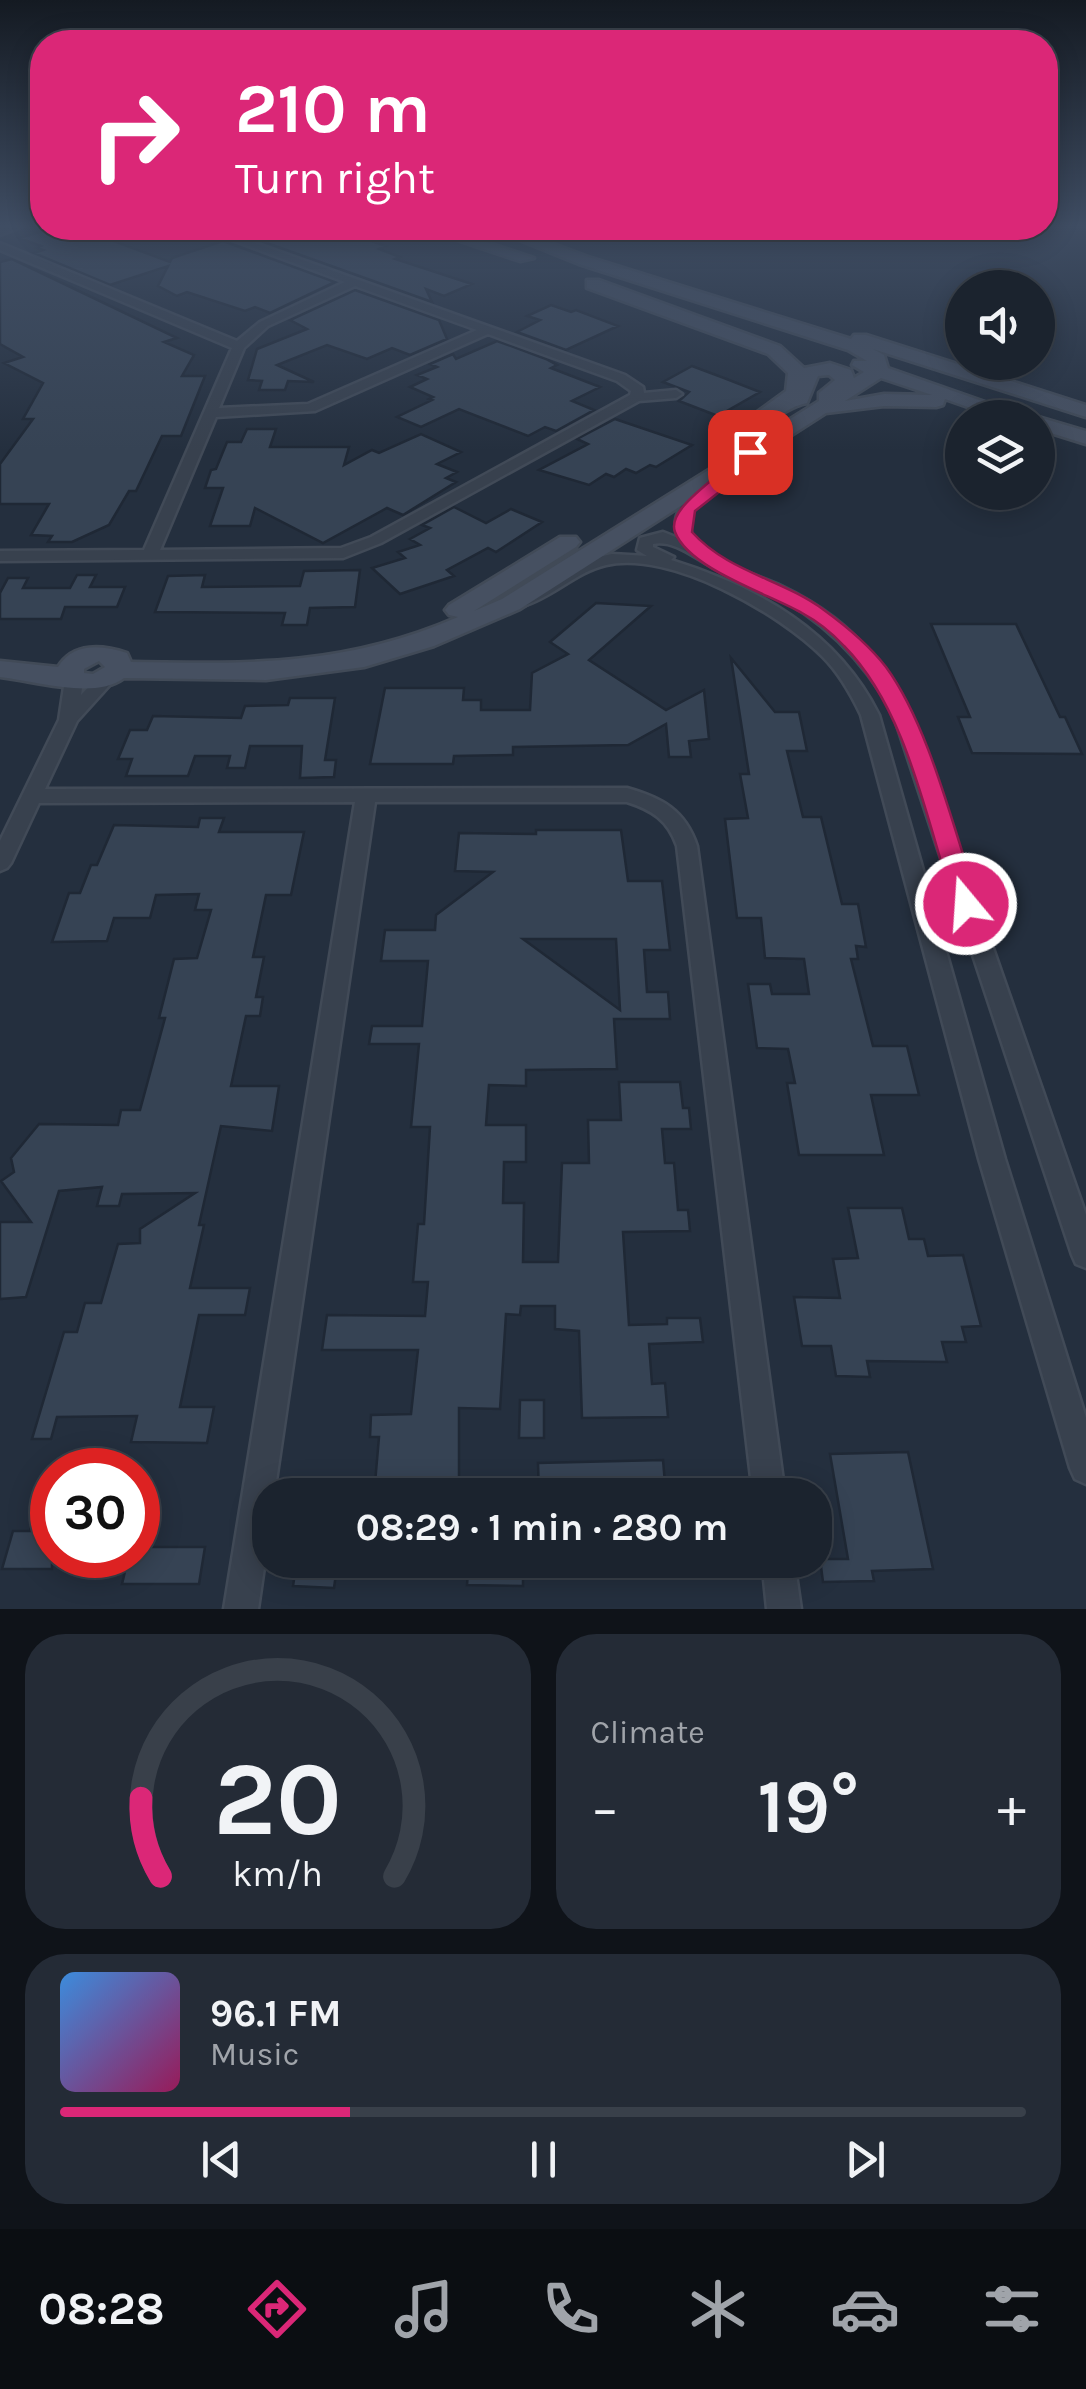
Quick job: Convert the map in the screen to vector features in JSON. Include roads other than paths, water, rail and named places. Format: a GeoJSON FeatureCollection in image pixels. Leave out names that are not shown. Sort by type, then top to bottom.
{"type":"FeatureCollection","features":[{"type":"Feature","properties":{"kind":"street"},"geometry":{"type":"LineString","coordinates":[[126,300],[208,335],[242,343]]}},
{"type":"Feature","properties":{"kind":"street"},"geometry":{"type":"LineString","coordinates":[[149,557],[208,413],[242,343],[278,316],[314,300]]}},
{"type":"Feature","properties":{"kind":"street"},"geometry":{"type":"LineString","coordinates":[[405,300],[632,384],[638,390],[636,397]]}},
{"type":"Feature","properties":{"kind":"street"},"geometry":{"type":"LineString","coordinates":[[642,300],[757,342],[788,360],[799,382],[794,394],[758,423]]}},
{"type":"Feature","properties":{"kind":"street"},"geometry":{"type":"LineString","coordinates":[[657,300],[965,400]]}},
{"type":"Feature","properties":{"kind":"street"},"geometry":{"type":"LineString","coordinates":[[709,300],[854,346],[873,355],[880,371]]}},
{"type":"Feature","properties":{"kind":"street"},"geometry":{"type":"LineString","coordinates":[[734,300],[1086,411]]}},
{"type":"Feature","properties":{"kind":"street"},"geometry":{"type":"LineString","coordinates":[[208,413],[310,408],[487,330]]}},
{"type":"Feature","properties":{"kind":"street"},"geometry":{"type":"LineString","coordinates":[[0,863],[68,720],[114,670],[282,659],[349,648],[433,622],[464,607],[796,403],[806,390],[810,372],[830,369],[844,374],[845,382],[810,414]]}},
{"type":"Feature","properties":{"kind":"street"},"geometry":{"type":"LineString","coordinates":[[511,604],[880,371]]}},
{"type":"Feature","properties":{"kind":"street"},"geometry":{"type":"LineString","coordinates":[[0,556],[324,556],[361,548],[636,397],[676,394]]}},
{"type":"Feature","properties":{"kind":"street"},"geometry":{"type":"LineString","coordinates":[[810,414],[884,400],[945,402]]}},
{"type":"Feature","properties":{"kind":"street"},"geometry":{"type":"LineString","coordinates":[[1055,428],[1086,438]]}},
{"type":"Feature","properties":{"kind":"street"},"geometry":{"type":"LineString","coordinates":[[696,551],[684,533],[684,514],[692,503],[740,468],[750,452]]}},
{"type":"Feature","properties":{"kind":"street"},"geometry":{"type":"LineString","coordinates":[[1086,1255],[902,712],[891,691],[864,654],[812,610],[696,551],[664,537],[653,537],[643,544],[649,552],[680,562],[784,617],[817,642],[845,671],[870,716],[992,1159],[1086,1468]]}},
{"type":"Feature","properties":{"kind":"street"},"geometry":{"type":"LineString","coordinates":[[114,670],[217,674],[316,667],[404,649],[542,594],[591,564],[623,558],[656,561],[724,586]]}},
{"type":"Feature","properties":{"kind":"street"},"geometry":{"type":"LineString","coordinates":[[8,669],[76,671],[107,654],[114,670]]}},
{"type":"Feature","properties":{"kind":"street"},"geometry":{"type":"LineString","coordinates":[[68,720],[76,671]]}},
{"type":"Feature","properties":{"kind":"street"},"geometry":{"type":"LineString","coordinates":[[30,796],[628,795],[650,801],[670,813],[682,828],[768,1478]]}},
{"type":"Feature","properties":{"kind":"street"},"geometry":{"type":"LineString","coordinates":[[242,1609],[366,798]]}},
{"type":"Feature","properties":{"kind":"street"},"geometry":{"type":"LineString","coordinates":[[780,1578],[784,1609]]}}]}
